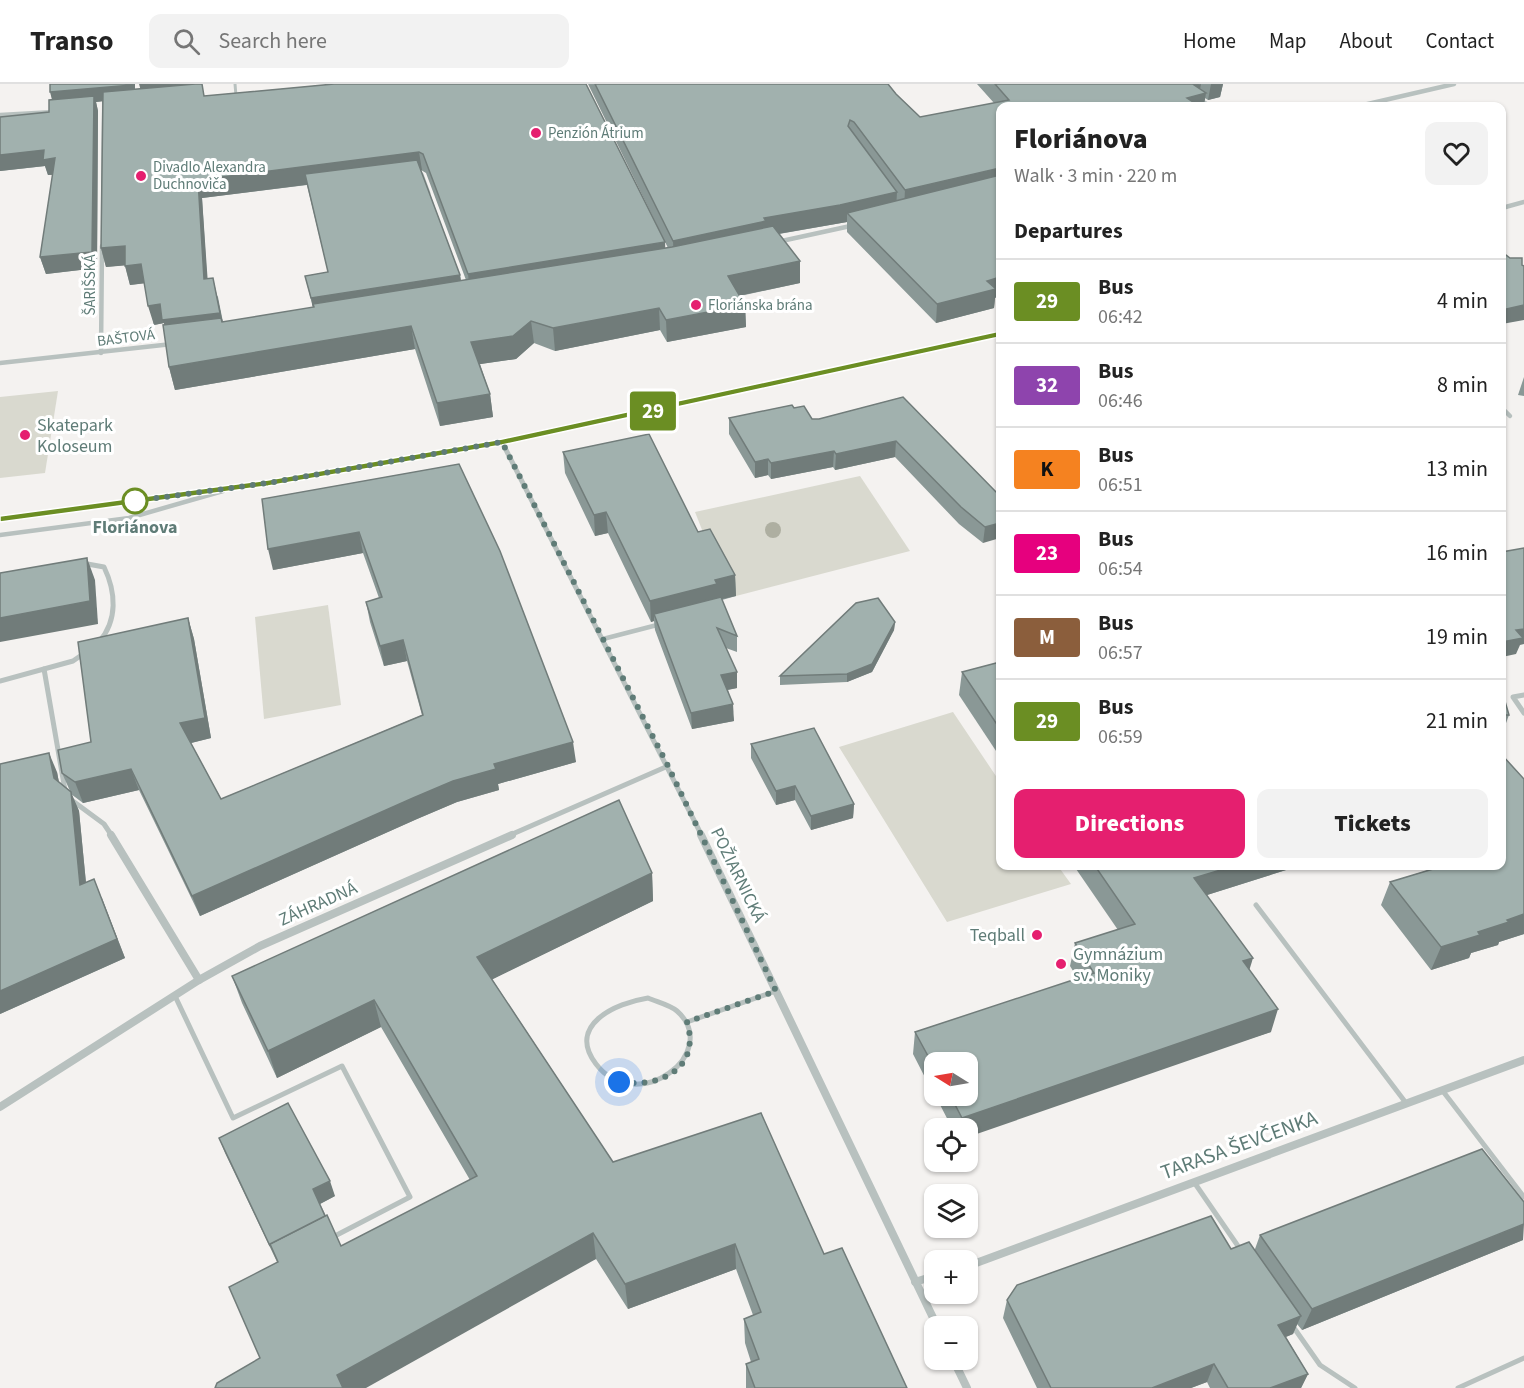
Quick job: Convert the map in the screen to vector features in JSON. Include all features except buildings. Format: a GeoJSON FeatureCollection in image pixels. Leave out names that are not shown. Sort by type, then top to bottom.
{"type":"FeatureCollection","features":[{"type":"Feature","properties":{"kind":"street"},"geometry":{"type":"LineString","coordinates":[[1384,102],[1454,84]]}},
{"type":"Feature","properties":{"kind":"street"},"geometry":{"type":"LineString","coordinates":[[225,96],[247,94]]}},
{"type":"Feature","properties":{"kind":"street"},"geometry":{"type":"LineString","coordinates":[[0,115],[64,111]]}},
{"type":"Feature","properties":{"kind":"street"},"geometry":{"type":"LineString","coordinates":[[1506,207],[1524,202]]}},
{"type":"Feature","properties":{"kind":"street"},"geometry":{"type":"LineString","coordinates":[[765,245],[863,223]]}},
{"type":"Feature","properties":{"kind":"street","name":"ŠARIŠSKÁ"},"geometry":{"type":"LineString","coordinates":[[101,354],[102,238]]}},
{"type":"Feature","properties":{"kind":"street"},"geometry":{"type":"LineString","coordinates":[[0,519],[236,487],[502,442],[996,335]]}},
{"type":"Feature","properties":{"kind":"street","name":"BAŠTOVÁ"},"geometry":{"type":"LineString","coordinates":[[0,363],[101,354],[182,343]]}},
{"type":"Feature","properties":{"kind":"street","name":"POŽIARNICKÁ"},"geometry":{"type":"LineString","coordinates":[[502,442],[668,766],[932,1316]]}},
{"type":"Feature","properties":{"kind":"street"},"geometry":{"type":"LineString","coordinates":[[0,681],[73,661],[108,634],[113,621],[110,577],[104,567],[76,563]]}},
{"type":"Feature","properties":{"kind":"street"},"geometry":{"type":"LineString","coordinates":[[44,669],[66,796],[104,824],[199,980]]}},
{"type":"Feature","properties":{"kind":"street"},"geometry":{"type":"LineString","coordinates":[[1524,694],[1513,696],[1524,713]]}},
{"type":"Feature","properties":{"kind":"street","name":"ZÁHRADNÁ"},"geometry":{"type":"LineString","coordinates":[[0,1107],[199,980],[260,946],[668,766]]}},
{"type":"Feature","properties":{"kind":"street","name":"TARASA ŠEVČENKA"},"geometry":{"type":"LineString","coordinates":[[978,1262],[1524,1060]]}},
{"type":"Feature","properties":{"kind":"street"},"geometry":{"type":"LineString","coordinates":[[915,1282],[924,1279]]}},
{"type":"Feature","properties":{"kind":"street"},"geometry":{"type":"LineString","coordinates":[[958,1370],[967,1388]]}},
{"type":"Feature","properties":{"kind":"lane"},"geometry":{"type":"LineString","coordinates":[[235,84],[236,96]]}},
{"type":"Feature","properties":{"kind":"lane"},"geometry":{"type":"LineString","coordinates":[[1194,95],[1205,102]]}},
{"type":"Feature","properties":{"kind":"lane"},"geometry":{"type":"LineString","coordinates":[[410,175],[422,174],[430,196]]}},
{"type":"Feature","properties":{"kind":"lane"},"geometry":{"type":"LineString","coordinates":[[1506,412],[1510,416]]}},
{"type":"Feature","properties":{"kind":"lane"},"geometry":{"type":"LineString","coordinates":[[0,535],[129,518],[236,487]]}},
{"type":"Feature","properties":{"kind":"lane"},"geometry":{"type":"LineString","coordinates":[[603,639],[663,624]]}},
{"type":"Feature","properties":{"kind":"lane"},"geometry":{"type":"LineString","coordinates":[[1256,905],[1406,1103]]}},
{"type":"Feature","properties":{"kind":"lane"},"geometry":{"type":"LineString","coordinates":[[687,1022],[776,991]]}},
{"type":"Feature","properties":{"kind":"lane"},"geometry":{"type":"LineString","coordinates":[[175,996],[234,1118],[342,1066],[410,1197],[329,1239]]}},
{"type":"Feature","properties":{"kind":"lane"},"geometry":{"type":"LineString","coordinates":[[648,998],[664,1002],[687,1022],[691,1036],[690,1050],[682,1064],[669,1075],[654,1082],[636,1084],[619,1082],[605,1075],[595,1065],[589,1052],[590,1032],[601,1014],[631,999],[648,998]]}},
{"type":"Feature","properties":{"kind":"lane"},"geometry":{"type":"LineString","coordinates":[[1442,1090],[1524,1197]]}},
{"type":"Feature","properties":{"kind":"lane"},"geometry":{"type":"LineString","coordinates":[[1194,1182],[1245,1256]]}},
{"type":"Feature","properties":{"kind":"lane"},"geometry":{"type":"LineString","coordinates":[[1286,1316],[1320,1365],[1355,1388]]}},
{"type":"Feature","properties":{"kind":"lane"},"geometry":{"type":"LineString","coordinates":[[1458,1388],[1524,1358]]}},
{"type":"Feature","properties":{"kind":"shaded area","name":"Skatepark Koloseum"},"geometry":{"type":"Polygon","coordinates":[[[58,391],[45,473],[0,478],[0,397],[58,391]]]}},
{"type":"Feature","properties":{"kind":"shaded area"},"geometry":{"type":"Polygon","coordinates":[[[860,476],[910,551],[736,596],[710,550],[695,512],[860,476]]]}},
{"type":"Feature","properties":{"kind":"shaded area"},"geometry":{"type":"Polygon","coordinates":[[[328,605],[341,705],[264,719],[255,617],[328,605]]]}},
{"type":"Feature","properties":{"kind":"shaded area"},"geometry":{"type":"Polygon","coordinates":[[[953,712],[996,776],[996,870],[1061,870],[1071,884],[947,922],[839,747],[953,712]]]}},
{"type":"Feature","properties":{"kind":"bus line","name":"29"},"geometry":{"type":"LineString","coordinates":[[0,519],[268,483],[502,442],[774,385],[996,335]]}},
{"type":"Feature","properties":{"kind":"place","name":"Penzión Átrium"},"geometry":{"type":"Point","coordinates":[536,133]}},
{"type":"Feature","properties":{"kind":"place","name":"Divadlo Alexandra Duchnoviča"},"geometry":{"type":"Point","coordinates":[141,176]}},
{"type":"Feature","properties":{"kind":"place","name":"Floriánska brána"},"geometry":{"type":"Point","coordinates":[696,305]}},
{"type":"Feature","properties":{"kind":"place","name":"Skatepark Koloseum"},"geometry":{"type":"Point","coordinates":[25,435]}},
{"type":"Feature","properties":{"kind":"place","name":"Floriánova"},"geometry":{"type":"Point","coordinates":[135,501]}},
{"type":"Feature","properties":{"kind":"place","name":"Teqball"},"geometry":{"type":"Point","coordinates":[1037,935]}},
{"type":"Feature","properties":{"kind":"place","name":"Gymnázium sv. Moniky"},"geometry":{"type":"Point","coordinates":[1061,964]}},
{"type":"Feature","properties":{"kind":"route"},"geometry":{"type":"LineString","coordinates":[[135,501],[268,483],[502,442],[668,766],[776,991],[687,1022],[691,1036],[690,1050],[682,1064],[669,1075],[654,1082],[636,1084],[619,1082]]}}]}
